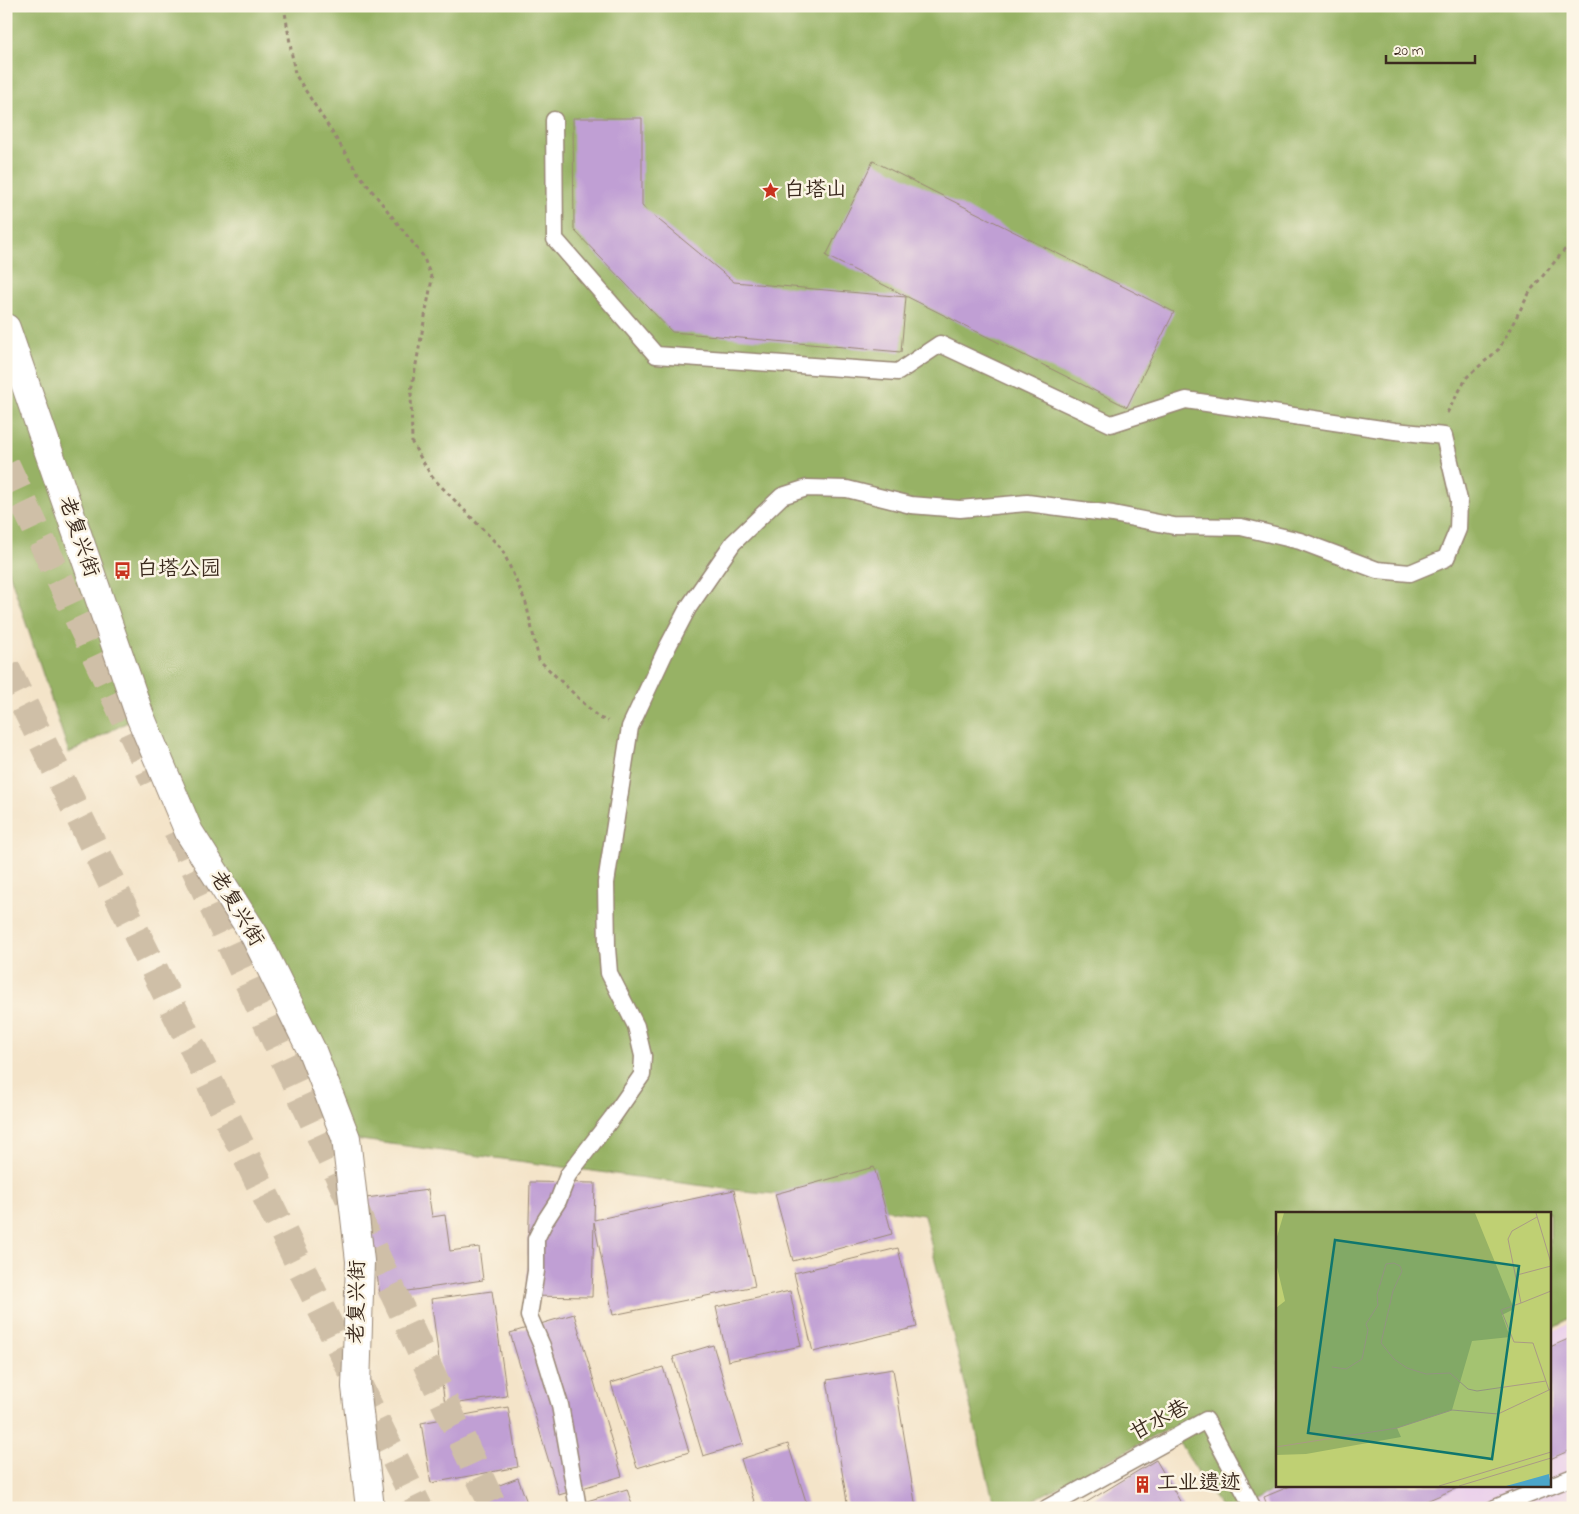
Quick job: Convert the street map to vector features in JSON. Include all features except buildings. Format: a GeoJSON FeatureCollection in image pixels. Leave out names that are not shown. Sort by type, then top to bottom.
{"type":"FeatureCollection","features":[{"type":"Feature","properties":{"kind":"street","name":"老复兴街"},"geometry":{"type":"LineString","coordinates":[[6,328],[140,716],[189,832],[255,936],[312,1051],[346,1138],[360,1261],[356,1387],[370,1508]]}},
{"type":"Feature","properties":{"kind":"lane"},"geometry":{"type":"LineString","coordinates":[[554,120],[555,239],[656,355],[898,372],[940,344],[1111,424],[1186,400],[1395,431],[1444,436],[1459,500],[1458,529],[1446,558],[1410,573],[1377,570],[1300,541],[1241,527],[1174,526],[1113,514],[1027,503],[960,509],[911,505],[847,489],[807,488],[782,496],[733,543],[688,608],[630,727],[606,883],[607,948],[609,973],[636,1026],[643,1056],[642,1075],[568,1175],[558,1201],[536,1239],[536,1271],[530,1316],[542,1346],[560,1405],[578,1508]]}},
{"type":"Feature","properties":{"kind":"lane","name":"甘水巷"},"geometry":{"type":"LineString","coordinates":[[1047,1508],[1206,1420],[1253,1508]]}},
{"type":"Feature","properties":{"kind":"lane"},"geometry":{"type":"LineString","coordinates":[[1552,1486],[1573,1477]]}},
{"type":"Feature","properties":{"kind":"lane"},"geometry":{"type":"LineString","coordinates":[[1502,1507],[1552,1486]]}},
{"type":"Feature","properties":{"kind":"path"},"geometry":{"type":"LineString","coordinates":[[284,6],[295,74],[358,173],[423,256],[432,279],[411,390],[412,443],[432,477],[502,549],[526,603],[539,660],[599,718],[630,727]]}},
{"type":"Feature","properties":{"kind":"path"},"geometry":{"type":"LineString","coordinates":[[1444,436],[1447,413],[1468,377],[1499,349],[1531,290],[1573,240]]}},
{"type":"Feature","properties":{"kind":"shaded area"},"geometry":{"type":"Polygon","coordinates":[[[1573,1321],[1573,1508],[1243,1508],[1280,1486],[1552,1486],[1552,1333],[1573,1321]]]}},
{"type":"Feature","properties":{"kind":"green space"},"geometry":{"type":"Polygon","coordinates":[[[6,6],[1573,6],[1573,1317],[1552,1329],[1552,1212],[1276,1212],[1276,1486],[1280,1486],[1242,1508],[1221,1508],[1170,1428],[1018,1508],[995,1508],[924,1215],[346,1138],[139,716],[69,753],[6,563],[6,6]]]}},
{"type":"Feature","properties":{"kind":"tunnel"},"geometry":{"type":"LineString","coordinates":[[6,465],[154,780]]}},
{"type":"Feature","properties":{"kind":"tunnel"},"geometry":{"type":"LineString","coordinates":[[6,668],[419,1508]]}},
{"type":"Feature","properties":{"kind":"tunnel"},"geometry":{"type":"LineString","coordinates":[[177,830],[494,1508]]}},
{"type":"Feature","properties":{"kind":"place","name":"白塔山"},"geometry":{"type":"Point","coordinates":[770,191]}},
{"type":"Feature","properties":{"kind":"place","name":"白塔公园"},"geometry":{"type":"Point","coordinates":[123,570]}},
{"type":"Feature","properties":{"kind":"place","name":"工业遗迹"},"geometry":{"type":"Point","coordinates":[1143,1484]}}]}
